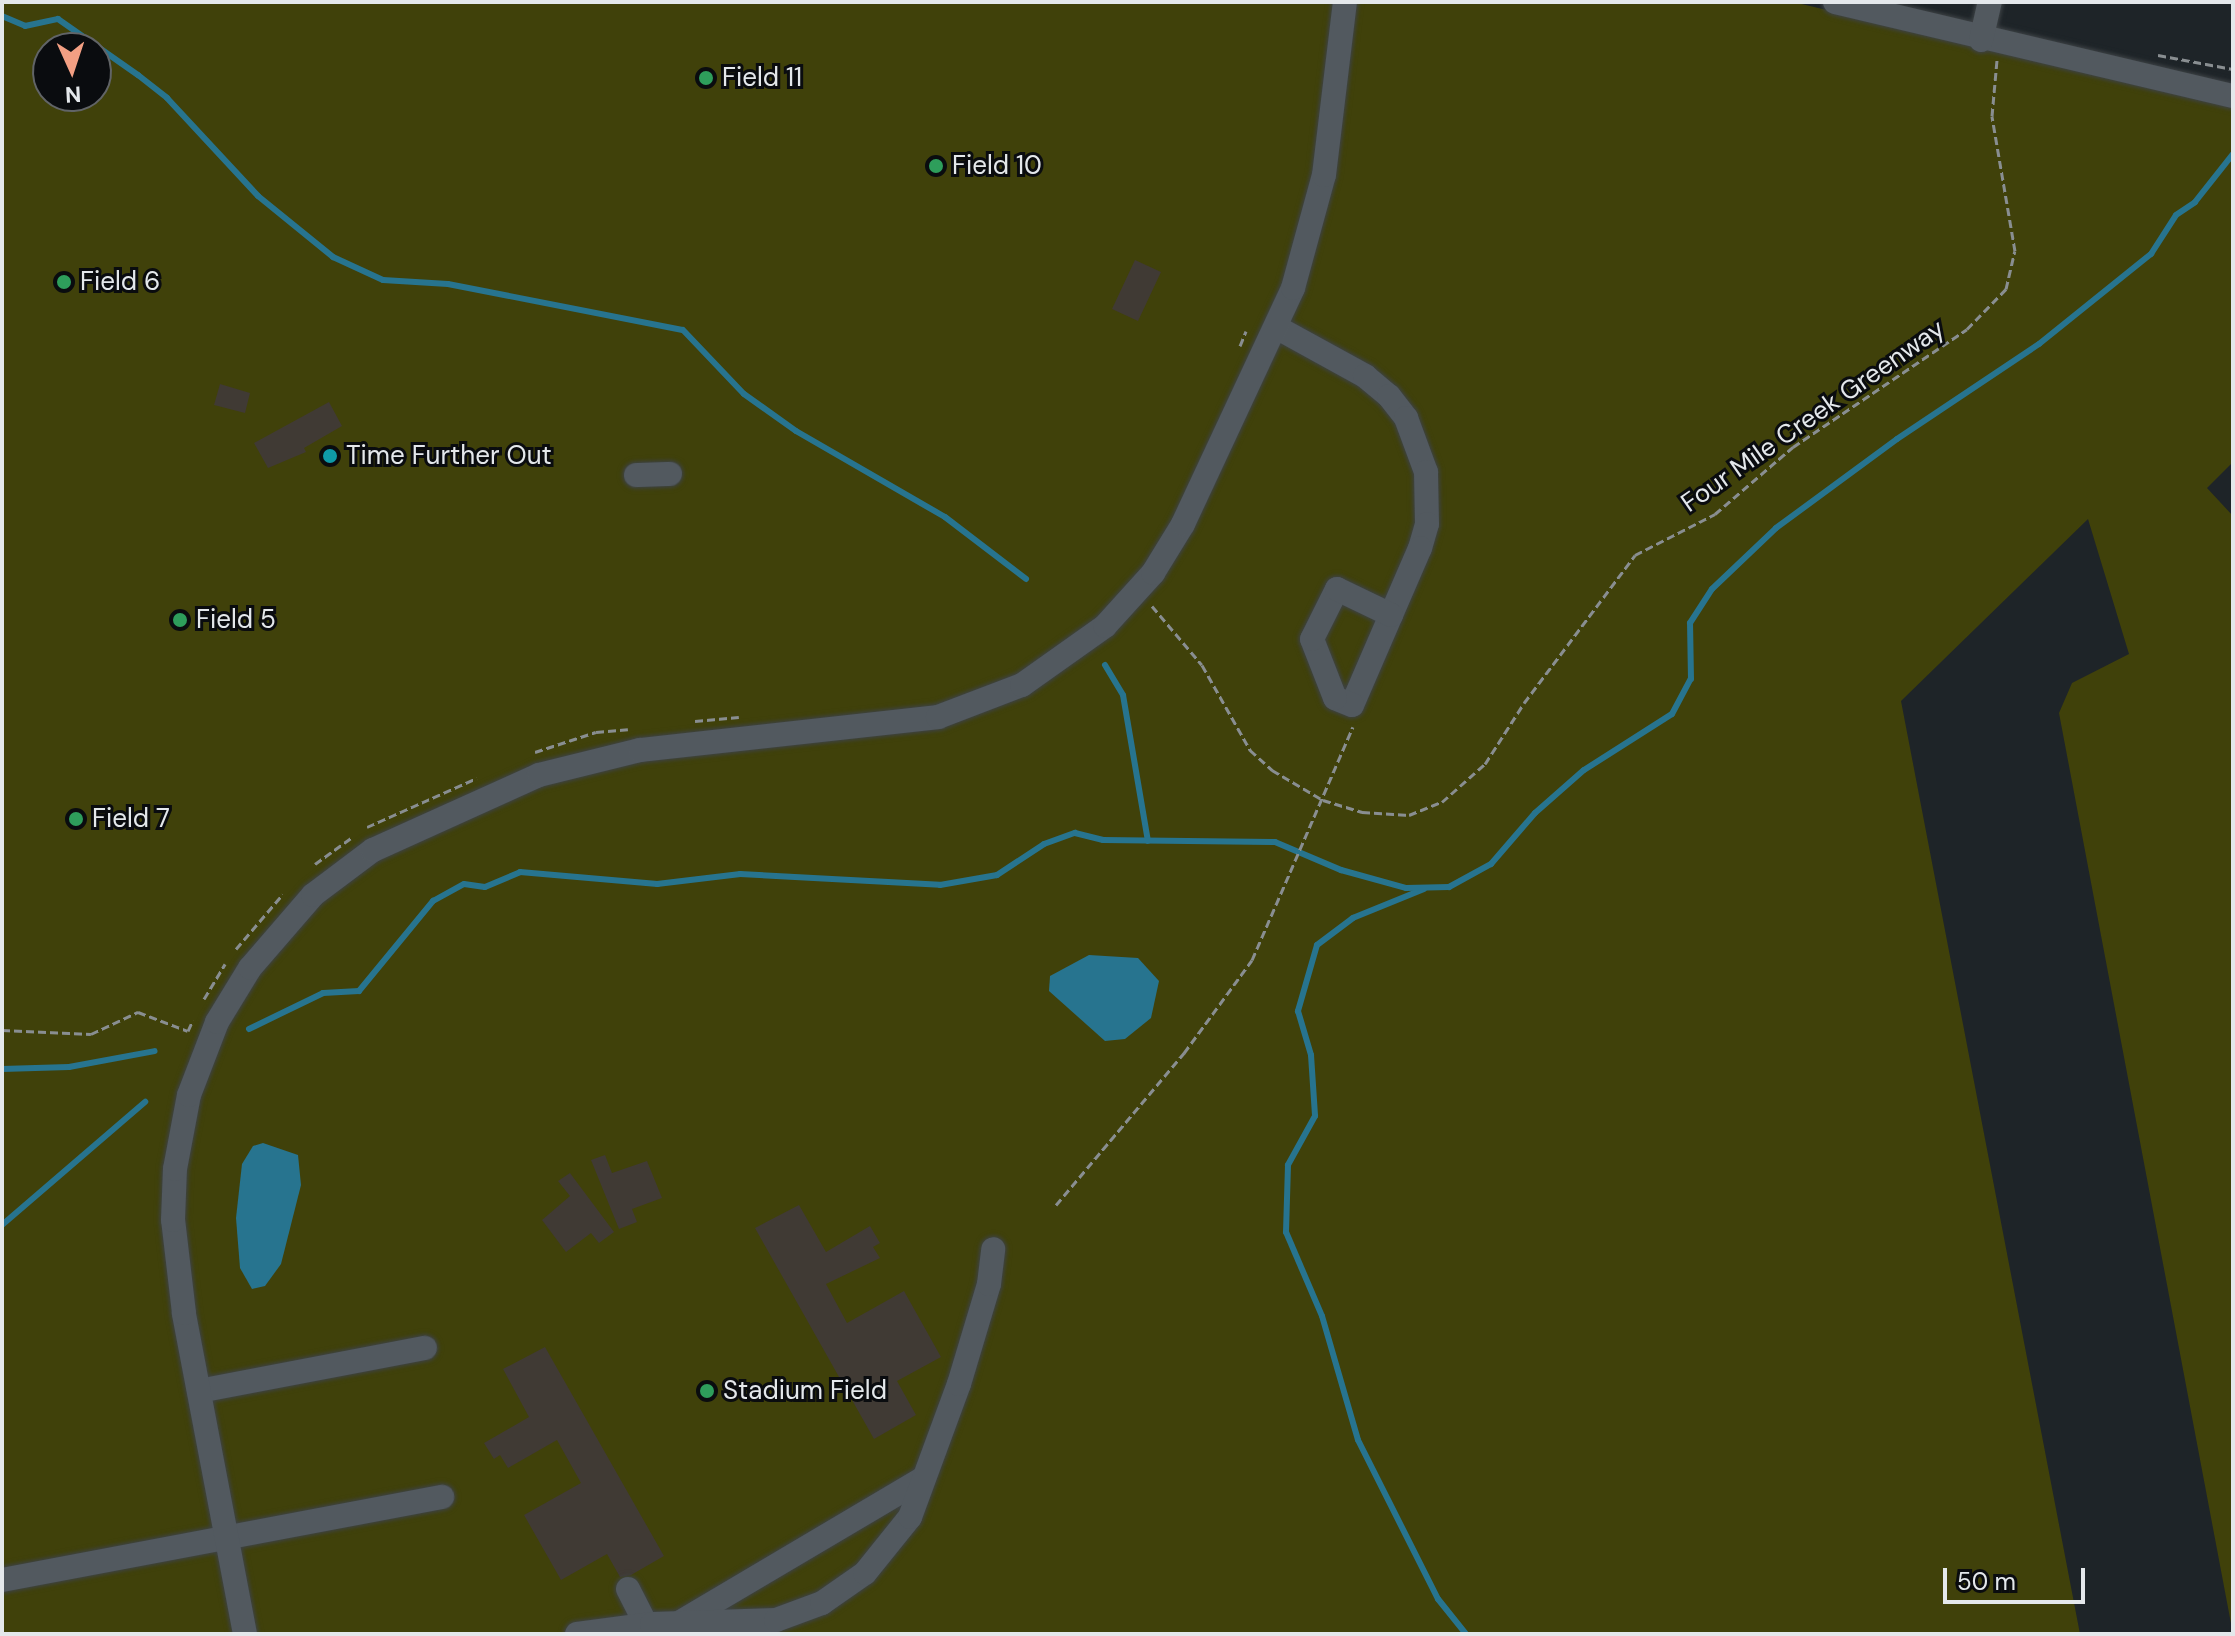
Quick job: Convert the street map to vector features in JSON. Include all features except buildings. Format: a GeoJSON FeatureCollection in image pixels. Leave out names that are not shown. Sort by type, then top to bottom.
{"type":"FeatureCollection","features":[{"type":"Feature","properties":{"kind":"street"},"geometry":{"type":"LineString","coordinates":[[245,1634],[175,1249],[180,1137],[217,1022],[250,968],[292,916],[334,877],[397,836],[561,768],[704,741],[916,722],[998,696],[1043,673],[1105,626],[1153,573],[1205,481],[1276,327],[1318,206],[1345,2]]}},
{"type":"Feature","properties":{"kind":"street"},"geometry":{"type":"LineString","coordinates":[[1835,2],[1990,47],[2233,96]]}},
{"type":"Feature","properties":{"kind":"street"},"geometry":{"type":"LineString","coordinates":[[1990,2],[1990,47]]}},
{"type":"Feature","properties":{"kind":"street"},"geometry":{"type":"LineString","coordinates":[[1276,327],[1365,376],[1389,396],[1417,442],[1426,472],[1427,524],[1391,615],[1352,705],[1335,698],[1312,639],[1337,589],[1391,615]]}},
{"type":"Feature","properties":{"kind":"street"},"geometry":{"type":"LineString","coordinates":[[636,475],[670,474]]}},
{"type":"Feature","properties":{"kind":"street"},"geometry":{"type":"LineString","coordinates":[[577,1634],[646,1624],[776,1620],[831,1598],[882,1557],[910,1517],[983,1305],[993,1249]]}},
{"type":"Feature","properties":{"kind":"street"},"geometry":{"type":"LineString","coordinates":[[199,1391],[425,1348]]}},
{"type":"Feature","properties":{"kind":"street"},"geometry":{"type":"LineString","coordinates":[[919,1424],[932,1449]]}},
{"type":"Feature","properties":{"kind":"street"},"geometry":{"type":"LineString","coordinates":[[677,1624],[922,1479]]}},
{"type":"Feature","properties":{"kind":"street"},"geometry":{"type":"LineString","coordinates":[[2,1580],[442,1497]]}},
{"type":"Feature","properties":{"kind":"street"},"geometry":{"type":"LineString","coordinates":[[628,1589],[646,1624]]}},
{"type":"Feature","properties":{"kind":"path","name":"Four Mile Creek Greenway"},"geometry":{"type":"LineString","coordinates":[[1145,599],[1202,665],[1250,750],[1272,770],[1325,800],[1395,816],[1431,808],[1459,790],[1485,764],[1530,694],[1635,555],[1715,514],[1793,447],[1988,310],[2012,278],[2015,260],[2011,209],[1992,116],[1990,47]]}},
{"type":"Feature","properties":{"kind":"path"},"geometry":{"type":"LineString","coordinates":[[1056,1205],[1231,993],[1252,960],[1325,800],[1353,725],[1352,705]]}},
{"type":"Feature","properties":{"kind":"path"},"geometry":{"type":"LineString","coordinates":[[559,743],[581,738]]}},
{"type":"Feature","properties":{"kind":"shaded area"},"geometry":{"type":"Polygon","coordinates":[[[2,2],[1793,2],[2233,106],[2233,462],[2207,488],[2233,516],[2233,1634],[2059,713],[2072,683],[2129,654],[2088,519],[1901,701],[2080,1634],[2,1634],[2,2]]]}},
{"type":"Feature","properties":{"kind":"water"},"geometry":{"type":"Polygon","coordinates":[[[1089,955],[1138,958],[1159,981],[1151,1018],[1125,1039],[1105,1041],[1049,991],[1050,976],[1089,955]]]}},
{"type":"Feature","properties":{"kind":"water"},"geometry":{"type":"Polygon","coordinates":[[[263,1143],[298,1155],[301,1185],[281,1264],[265,1286],[252,1289],[240,1268],[236,1218],[242,1164],[253,1146],[263,1143]]]}},
{"type":"Feature","properties":{"kind":"waterway"},"geometry":{"type":"LineString","coordinates":[[2,16],[25,26],[58,19],[138,75],[167,98],[258,196],[333,257],[383,280],[448,284],[683,330],[744,394],[796,431],[945,517],[1026,579]]}},
{"type":"Feature","properties":{"kind":"waterway"},"geometry":{"type":"LineString","coordinates":[[249,1029],[323,993],[359,991],[433,901],[464,884],[485,887],[520,872],[657,884],[740,874],[940,885],[997,875],[1044,844],[1075,833],[1103,840],[1275,842],[1341,870],[1406,888],[1449,887],[1491,864],[1535,813],[1584,770],[1672,714],[1691,679],[1690,623],[1712,589],[1776,528],[1897,439],[2039,344],[2151,254],[2176,215],[2195,202],[2233,154]]}},
{"type":"Feature","properties":{"kind":"waterway"},"geometry":{"type":"LineString","coordinates":[[1105,665],[1123,695],[1148,841]]}},
{"type":"Feature","properties":{"kind":"waterway"},"geometry":{"type":"LineString","coordinates":[[1424,889],[1353,918],[1317,945],[1298,1011],[1311,1055],[1315,1116],[1288,1165],[1286,1232],[1322,1316],[1358,1440],[1438,1599],[1466,1634]]}},
{"type":"Feature","properties":{"kind":"waterway"},"geometry":{"type":"LineString","coordinates":[[2,1069],[69,1067],[155,1051]]}},
{"type":"Feature","properties":{"kind":"waterway"},"geometry":{"type":"LineString","coordinates":[[2,1225],[145,1102]]}},
{"type":"Feature","properties":{"kind":"place","name":"Field 11"},"geometry":{"type":"Point","coordinates":[706,78]}},
{"type":"Feature","properties":{"kind":"place","name":"Field 10"},"geometry":{"type":"Point","coordinates":[936,166]}},
{"type":"Feature","properties":{"kind":"place","name":"Field 6"},"geometry":{"type":"Point","coordinates":[64,282]}},
{"type":"Feature","properties":{"kind":"place","name":"Time Further Out"},"geometry":{"type":"Point","coordinates":[330,456]}},
{"type":"Feature","properties":{"kind":"place","name":"Field 5"},"geometry":{"type":"Point","coordinates":[180,620]}},
{"type":"Feature","properties":{"kind":"place","name":"Field 7"},"geometry":{"type":"Point","coordinates":[76,819]}},
{"type":"Feature","properties":{"kind":"place","name":"Stadium Field"},"geometry":{"type":"Point","coordinates":[707,1391]}}]}
